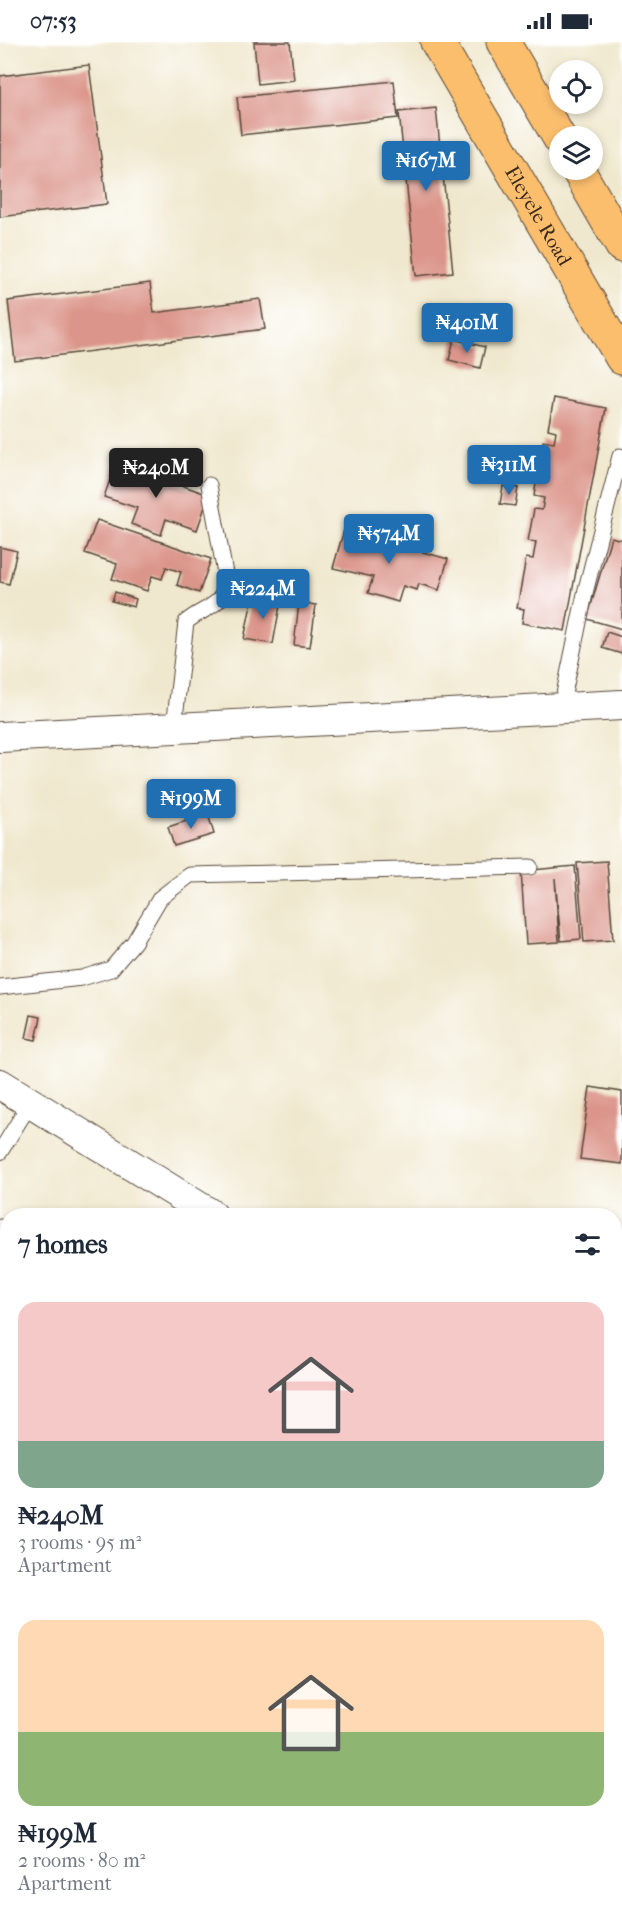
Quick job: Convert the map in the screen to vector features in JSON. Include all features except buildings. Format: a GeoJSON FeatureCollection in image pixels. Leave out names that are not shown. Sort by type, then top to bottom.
{"type":"FeatureCollection","features":[{"type":"Feature","properties":{"kind":"main road","name":"Eleyele Road"},"geometry":{"type":"LineString","coordinates":[[437,42],[622,358]]}},
{"type":"Feature","properties":{"kind":"main road"},"geometry":{"type":"LineString","coordinates":[[503,42],[552,126]]}},
{"type":"Feature","properties":{"kind":"main road"},"geometry":{"type":"LineString","coordinates":[[584,180],[622,246]]}},
{"type":"Feature","properties":{"kind":"street"},"geometry":{"type":"LineString","coordinates":[[0,737],[622,705]]}},
{"type":"Feature","properties":{"kind":"street"},"geometry":{"type":"LineString","coordinates":[[0,1084],[201,1208]]}},
{"type":"Feature","properties":{"kind":"lane"},"geometry":{"type":"LineString","coordinates":[[561,708],[586,589],[620,456]]}},
{"type":"Feature","properties":{"kind":"lane"},"geometry":{"type":"LineString","coordinates":[[174,727],[186,622],[198,612],[215,605],[225,593],[226,579],[209,485]]}},
{"type":"Feature","properties":{"kind":"lane"},"geometry":{"type":"LineString","coordinates":[[0,987],[82,978],[111,969],[134,942],[160,898],[190,875],[530,867]]}},
{"type":"Feature","properties":{"kind":"lane"},"geometry":{"type":"LineString","coordinates":[[0,1152],[31,1102]]}}]}
